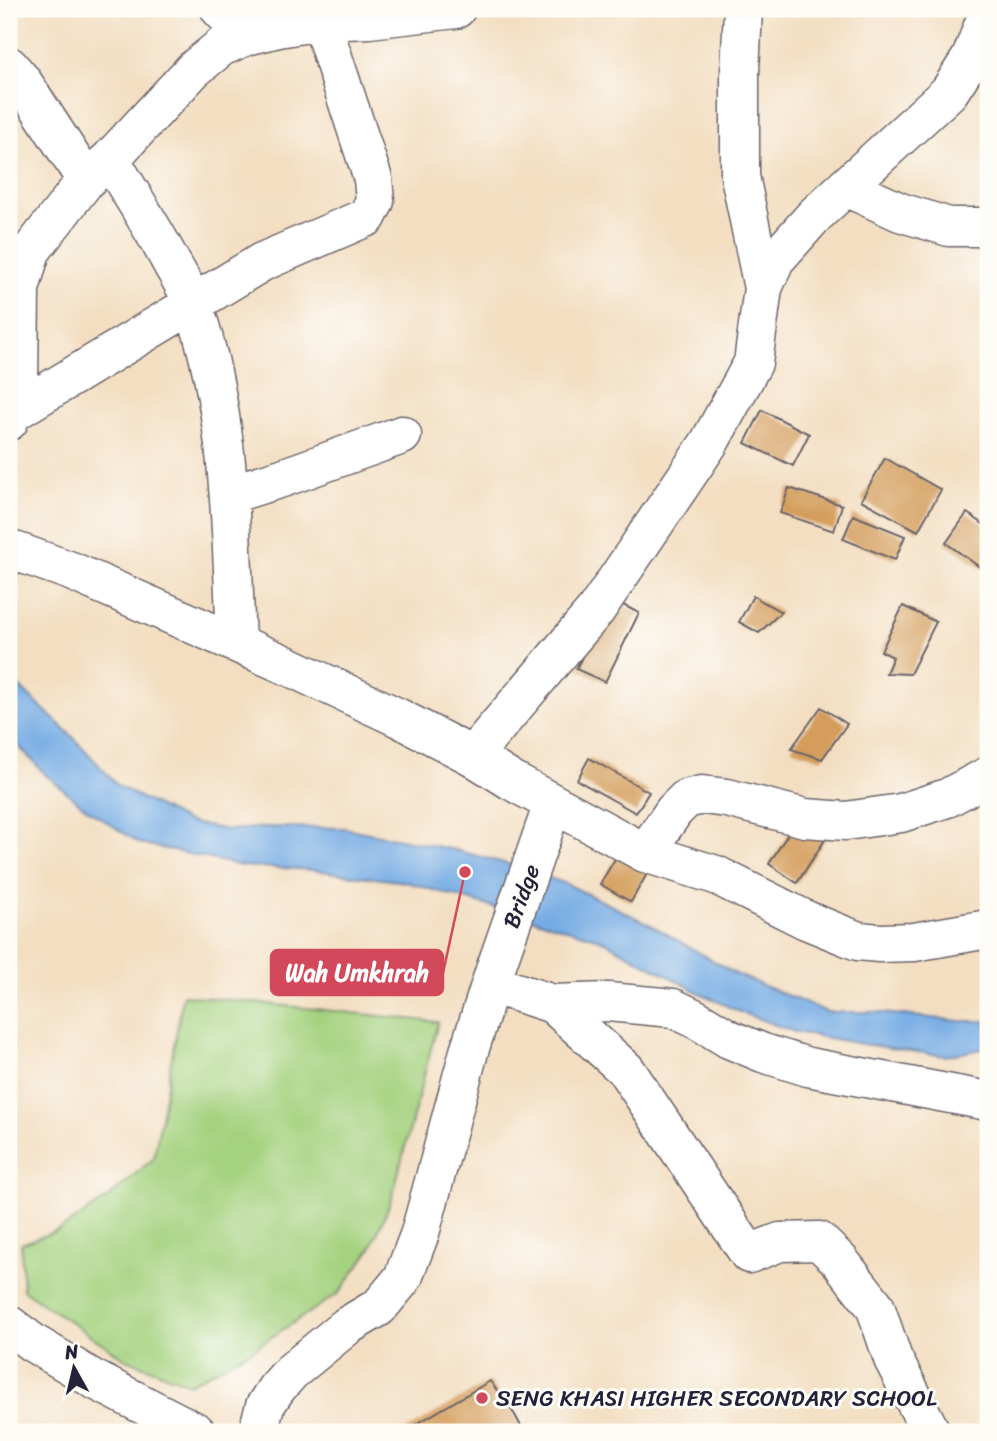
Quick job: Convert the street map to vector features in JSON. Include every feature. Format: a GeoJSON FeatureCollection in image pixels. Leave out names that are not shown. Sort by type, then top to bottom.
{"type":"FeatureCollection","features":[{"type":"Feature","properties":{"kind":"street"},"geometry":{"type":"LineString","coordinates":[[9,284],[32,251],[98,170],[192,71],[221,47],[233,22],[278,28],[321,21],[369,19],[456,9]]}},
{"type":"Feature","properties":{"kind":"street"},"geometry":{"type":"LineString","coordinates":[[743,9],[740,176],[763,288]]}},
{"type":"Feature","properties":{"kind":"street"},"geometry":{"type":"LineString","coordinates":[[472,756],[596,610],[709,443],[753,363],[763,288],[775,260],[815,215],[949,92],[971,58],[988,13]]}},
{"type":"Feature","properties":{"kind":"street"},"geometry":{"type":"LineString","coordinates":[[10,417],[261,262],[367,217],[375,201],[373,179],[321,21]]}},
{"type":"Feature","properties":{"kind":"street"},"geometry":{"type":"LineString","coordinates":[[9,66],[98,170],[151,226],[193,305],[218,406],[230,494],[236,643]]}},
{"type":"Feature","properties":{"kind":"street"},"geometry":{"type":"LineString","coordinates":[[846,187],[900,212],[948,227],[988,226]]}},
{"type":"Feature","properties":{"kind":"street"},"geometry":{"type":"LineString","coordinates":[[10,417],[19,384],[20,289],[32,251]]}},
{"type":"Feature","properties":{"kind":"street"},"geometry":{"type":"LineString","coordinates":[[230,494],[402,435]]}},
{"type":"Feature","properties":{"kind":"street"},"geometry":{"type":"LineString","coordinates":[[9,549],[71,571],[286,665],[472,756],[553,804],[645,853],[716,875],[806,920],[858,941],[914,942],[988,929]]}},
{"type":"Feature","properties":{"kind":"street"},"geometry":{"type":"LineString","coordinates":[[645,853],[674,811],[686,799],[702,795],[727,797],[805,818],[846,821],[901,813],[947,799],[988,776]]}},
{"type":"Feature","properties":{"kind":"street","name":"Bridge"},"geometry":{"type":"LineString","coordinates":[[262,1432],[261,1420],[265,1406],[291,1372],[347,1326],[379,1307],[403,1278],[420,1233],[470,1048],[553,804]]}},
{"type":"Feature","properties":{"kind":"street"},"geometry":{"type":"LineString","coordinates":[[491,984],[554,1004],[608,1002],[673,1008],[729,1039],[808,1067],[988,1101]]}},
{"type":"Feature","properties":{"kind":"street"},"geometry":{"type":"LineString","coordinates":[[554,1004],[626,1070],[749,1254],[780,1242],[819,1241],[839,1260],[875,1306],[893,1359],[931,1432]]}},
{"type":"Feature","properties":{"kind":"street"},"geometry":{"type":"LineString","coordinates":[[9,1325],[33,1343],[95,1380],[196,1432]]}},
{"type":"Feature","properties":{"kind":"green space"},"geometry":{"type":"Polygon","coordinates":[[[183,995],[438,1022],[391,1201],[370,1250],[339,1293],[250,1351],[189,1384],[124,1358],[23,1290],[21,1244],[61,1229],[108,1198],[154,1158],[183,995]]]}},
{"type":"Feature","properties":{"kind":"water"},"geometry":{"type":"Polygon","coordinates":[[[9,677],[73,737],[118,786],[188,822],[227,830],[269,827],[344,828],[455,850],[508,864],[567,884],[651,925],[738,975],[827,1012],[874,1012],[960,1021],[988,1021],[988,1048],[945,1056],[795,1032],[740,1012],[700,993],[600,939],[406,882],[313,870],[242,866],[139,843],[87,809],[47,776],[9,736],[9,677]]]}},
{"type":"Feature","properties":{"kind":"building"},"geometry":{"type":"Polygon","coordinates":[[[762,410],[809,434],[793,466],[745,443],[762,410]]]}},
{"type":"Feature","properties":{"kind":"building"},"geometry":{"type":"Polygon","coordinates":[[[885,458],[941,490],[918,531],[861,500],[885,458]]]}},
{"type":"Feature","properties":{"kind":"building"},"geometry":{"type":"Polygon","coordinates":[[[789,488],[842,505],[834,531],[780,513],[789,488]]]}},
{"type":"Feature","properties":{"kind":"building"},"geometry":{"type":"Polygon","coordinates":[[[967,513],[988,527],[988,573],[946,543],[967,513]]]}},
{"type":"Feature","properties":{"kind":"building"},"geometry":{"type":"Polygon","coordinates":[[[853,515],[905,536],[895,560],[843,539],[853,515]]]}},
{"type":"Feature","properties":{"kind":"building"},"geometry":{"type":"Polygon","coordinates":[[[753,596],[781,612],[759,633],[739,622],[753,596]]]}},
{"type":"Feature","properties":{"kind":"building"},"geometry":{"type":"Polygon","coordinates":[[[611,599],[639,613],[605,682],[576,669],[611,599]]]}},
{"type":"Feature","properties":{"kind":"building"},"geometry":{"type":"Polygon","coordinates":[[[903,606],[936,622],[910,674],[886,673],[893,657],[881,651],[903,606]]]}},
{"type":"Feature","properties":{"kind":"building"},"geometry":{"type":"Polygon","coordinates":[[[821,707],[847,724],[822,759],[791,749],[821,707]]]}},
{"type":"Feature","properties":{"kind":"building"},"geometry":{"type":"Polygon","coordinates":[[[589,758],[649,792],[636,813],[577,780],[589,758]]]}},
{"type":"Feature","properties":{"kind":"building"},"geometry":{"type":"Polygon","coordinates":[[[793,826],[828,835],[797,883],[769,864],[793,826]]]}},
{"type":"Feature","properties":{"kind":"building"},"geometry":{"type":"Polygon","coordinates":[[[618,854],[648,872],[631,902],[600,884],[618,854]]]}},
{"type":"Feature","properties":{"kind":"building","name":"SENG KHASI HIGHER SECONDARY SCHOOL"},"geometry":{"type":"Polygon","coordinates":[[[490,1381],[524,1432],[403,1432],[490,1381]]]}},
{"type":"Feature","properties":{"kind":"place","name":"Wah Umkhrah"},"geometry":{"type":"Point","coordinates":[465,872]}},
{"type":"Feature","properties":{"kind":"place","name":"SENG KHASI HIGHER SECONDARY SCHOOL"},"geometry":{"type":"Point","coordinates":[482,1398]}}]}
